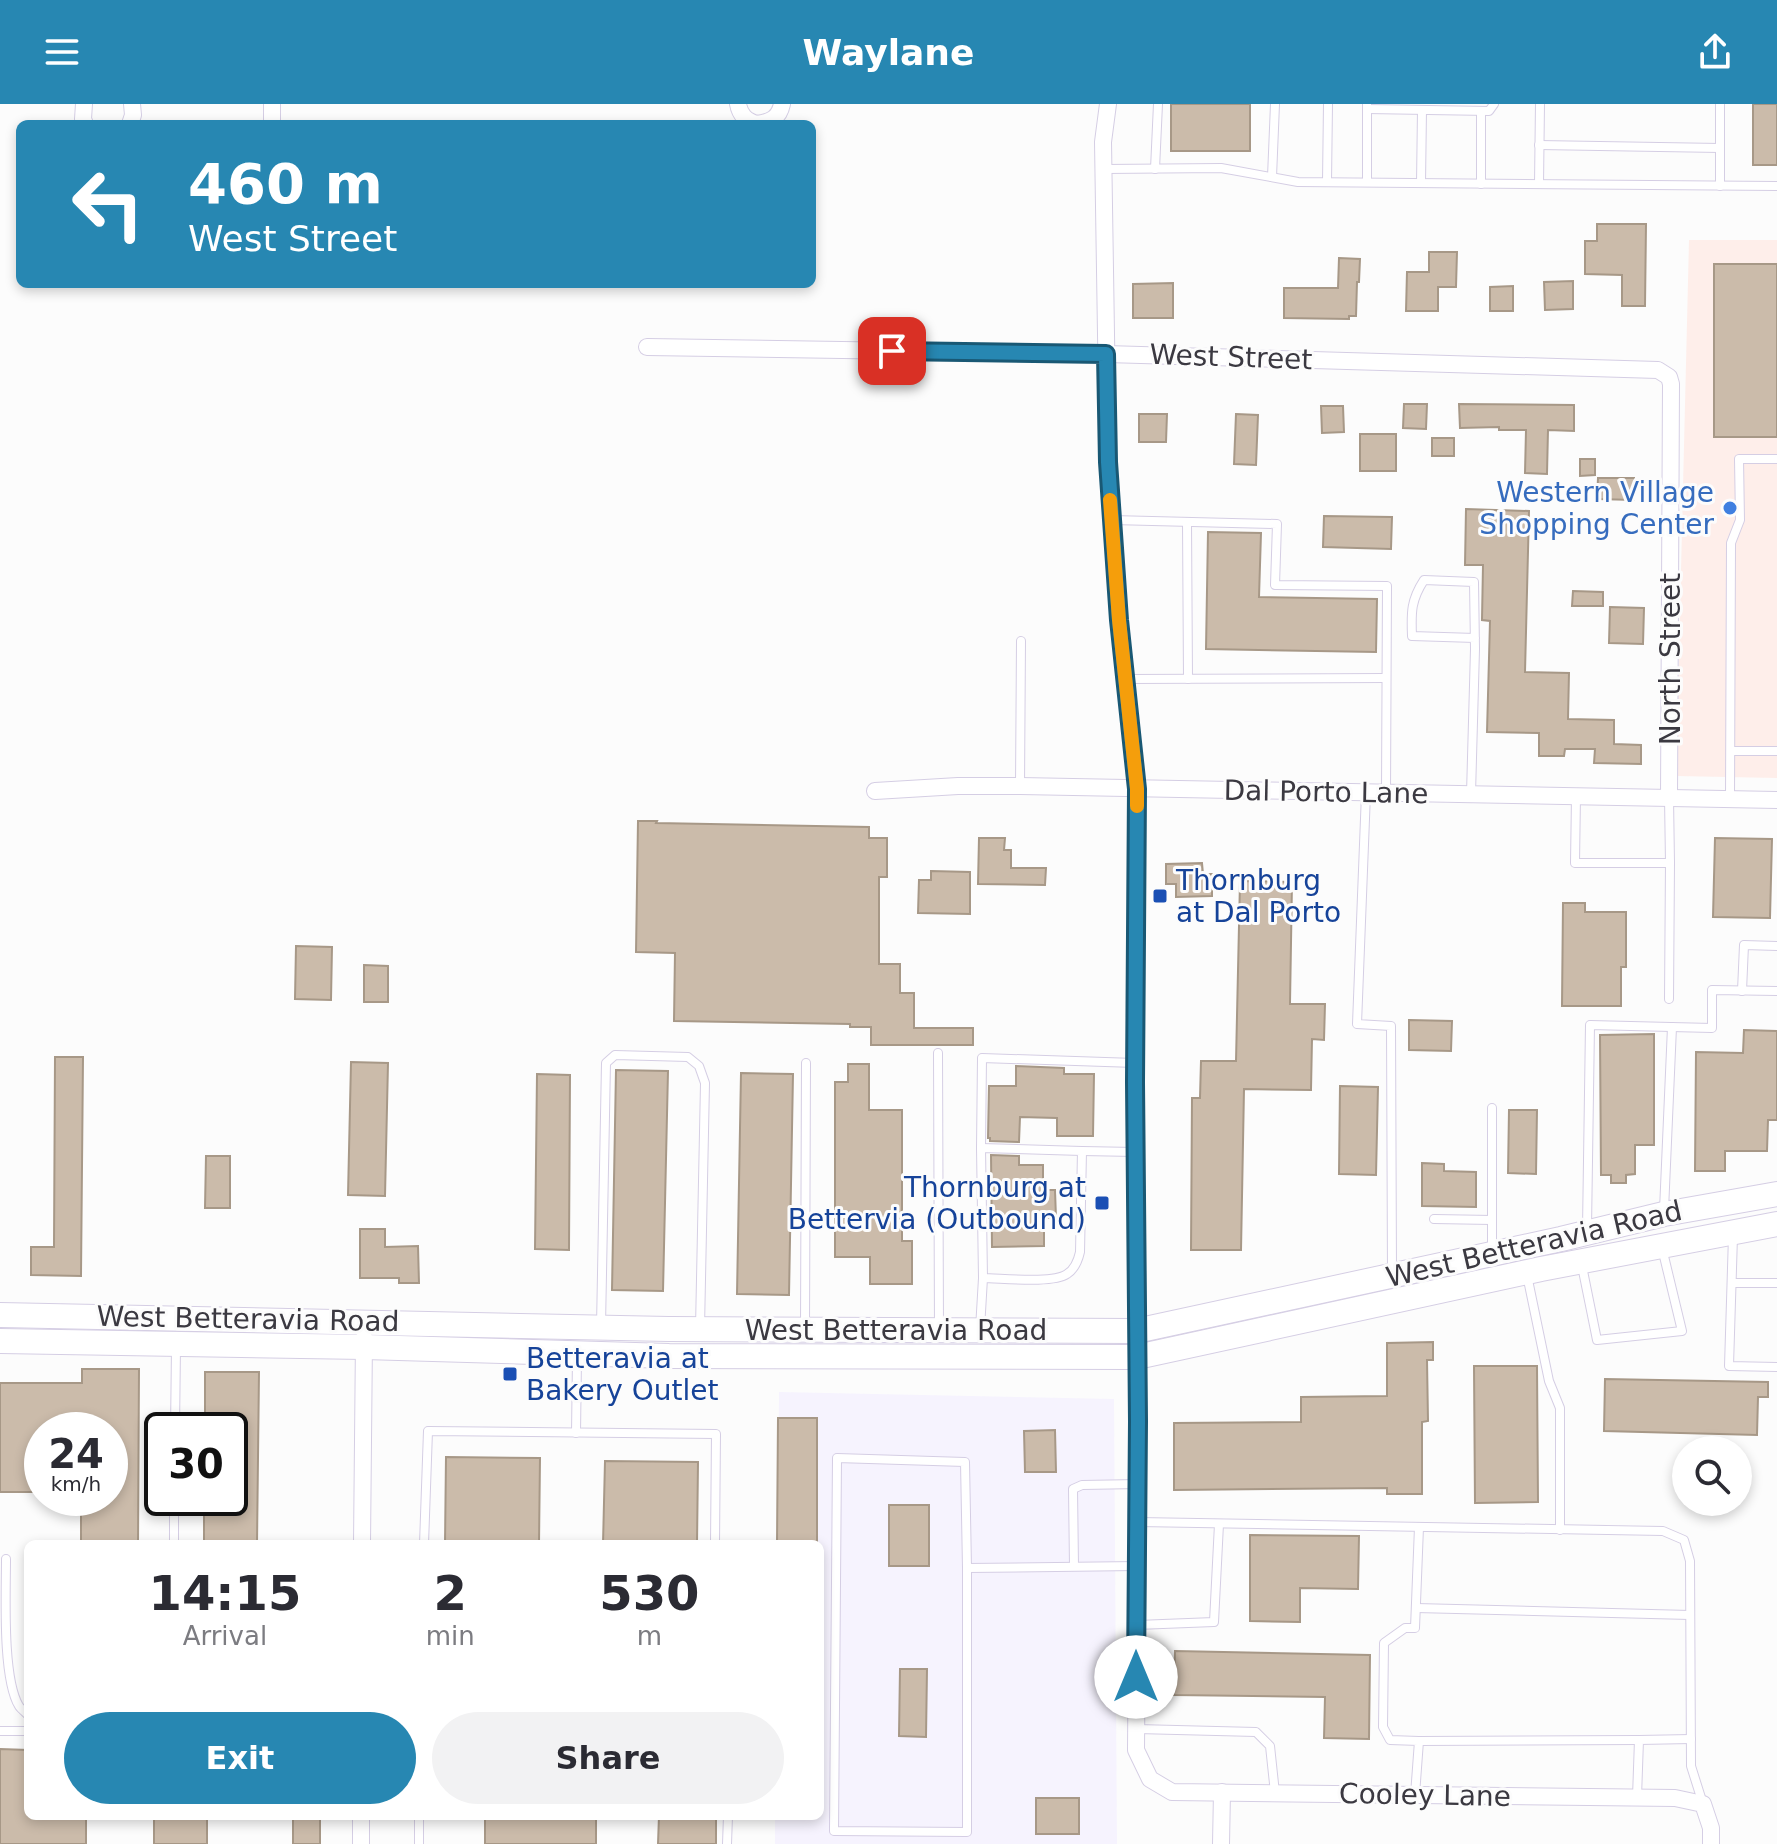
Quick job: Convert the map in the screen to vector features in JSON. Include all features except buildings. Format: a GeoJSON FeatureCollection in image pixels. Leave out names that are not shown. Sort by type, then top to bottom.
{"type":"FeatureCollection","features":[{"type":"Feature","properties":{"kind":"main road","name":"West Betteravia Road"},"geometry":{"type":"LineString","coordinates":[[0,1315],[700,1329],[1136,1331],[1664,1214],[1777,1194]]}},
{"type":"Feature","properties":{"kind":"main road","name":"West Betteravia Road"},"geometry":{"type":"LineString","coordinates":[[0,1341],[669,1356],[1137,1357],[1527,1272],[1777,1224]]}},
{"type":"Feature","properties":{"kind":"street"},"geometry":{"type":"LineString","coordinates":[[1108,104],[1103,142],[1108,462],[1137,789],[1136,1729]]}},
{"type":"Feature","properties":{"kind":"street","name":"West Street"},"geometry":{"type":"LineString","coordinates":[[647,347],[1106,354],[1658,370],[1669,377]]}},
{"type":"Feature","properties":{"kind":"street","name":"North Street"},"geometry":{"type":"LineString","coordinates":[[1669,377],[1669,798]]}},
{"type":"Feature","properties":{"kind":"street","name":"Dal Porto Lane"},"geometry":{"type":"LineString","coordinates":[[875,791],[1020,786],[1777,800]]}},
{"type":"Feature","properties":{"kind":"street"},"geometry":{"type":"LineString","coordinates":[[362,1540],[364,1321]]}},
{"type":"Feature","properties":{"kind":"street","name":"Cooley Lane"},"geometry":{"type":"LineString","coordinates":[[1136,1729],[1136,1750],[1150,1779],[1172,1792],[1637,1797],[1675,1798],[1703,1804]]}},
{"type":"Feature","properties":{"kind":"street"},"geometry":{"type":"LineString","coordinates":[[1221,1844],[1222,1792]]}},
{"type":"Feature","properties":{"kind":"street"},"geometry":{"type":"LineString","coordinates":[[1703,1804],[1711,1828],[1711,1844]]}},
{"type":"Feature","properties":{"kind":"street"},"geometry":{"type":"LineString","coordinates":[[361,1820],[361,1844]]}},
{"type":"Feature","properties":{"kind":"lane"},"geometry":{"type":"LineString","coordinates":[[1155,169],[1158,104]]}},
{"type":"Feature","properties":{"kind":"lane"},"geometry":{"type":"LineString","coordinates":[[1272,177],[1275,104]]}},
{"type":"Feature","properties":{"kind":"lane"},"geometry":{"type":"LineString","coordinates":[[1327,182],[1328,104]]}},
{"type":"Feature","properties":{"kind":"lane"},"geometry":{"type":"LineString","coordinates":[[1367,182],[1367,106],[1489,111],[1494,104]]}},
{"type":"Feature","properties":{"kind":"lane"},"geometry":{"type":"LineString","coordinates":[[1539,184],[1540,104]]}},
{"type":"Feature","properties":{"kind":"lane"},"geometry":{"type":"LineString","coordinates":[[1720,104],[1720,186]]}},
{"type":"Feature","properties":{"kind":"lane"},"geometry":{"type":"LineString","coordinates":[[1421,183],[1422,110]]}},
{"type":"Feature","properties":{"kind":"lane"},"geometry":{"type":"LineString","coordinates":[[1481,111],[1481,184]]}},
{"type":"Feature","properties":{"kind":"lane"},"geometry":{"type":"LineString","coordinates":[[1539,145],[1720,148]]}},
{"type":"Feature","properties":{"kind":"lane"},"geometry":{"type":"LineString","coordinates":[[1104,169],[1221,168],[1298,182],[1777,186]]}},
{"type":"Feature","properties":{"kind":"lane"},"geometry":{"type":"LineString","coordinates":[[1730,799],[1731,543],[1740,520],[1739,459],[1777,459]]}},
{"type":"Feature","properties":{"kind":"lane"},"geometry":{"type":"LineString","coordinates":[[1112,520],[1277,524],[1275,585],[1387,586],[1386,793]]}},
{"type":"Feature","properties":{"kind":"lane"},"geometry":{"type":"LineString","coordinates":[[1187,522],[1188,679]]}},
{"type":"Feature","properties":{"kind":"lane"},"geometry":{"type":"LineString","coordinates":[[1471,795],[1475,638],[1474,582],[1424,580],[1415,594],[1411,612],[1412,636],[1475,638]]}},
{"type":"Feature","properties":{"kind":"lane"},"geometry":{"type":"LineString","coordinates":[[1020,786],[1021,641]]}},
{"type":"Feature","properties":{"kind":"lane"},"geometry":{"type":"LineString","coordinates":[[1125,679],[1386,678]]}},
{"type":"Feature","properties":{"kind":"lane"},"geometry":{"type":"LineString","coordinates":[[1731,751],[1777,751]]}},
{"type":"Feature","properties":{"kind":"lane"},"geometry":{"type":"LineString","coordinates":[[1366,793],[1357,1024],[1391,1026],[1392,1276]]}},
{"type":"Feature","properties":{"kind":"lane"},"geometry":{"type":"LineString","coordinates":[[1576,796],[1575,863],[1670,863]]}},
{"type":"Feature","properties":{"kind":"lane"},"geometry":{"type":"LineString","coordinates":[[1669,798],[1669,999]]}},
{"type":"Feature","properties":{"kind":"lane"},"geometry":{"type":"LineString","coordinates":[[1742,991],[1744,945],[1777,946]]}},
{"type":"Feature","properties":{"kind":"lane"},"geometry":{"type":"LineString","coordinates":[[1587,1233],[1590,1025],[1712,1028],[1712,990],[1777,991]]}},
{"type":"Feature","properties":{"kind":"lane"},"geometry":{"type":"LineString","coordinates":[[1664,1214],[1672,1027]]}},
{"type":"Feature","properties":{"kind":"lane"},"geometry":{"type":"LineString","coordinates":[[938,1053],[939,1330]]}},
{"type":"Feature","properties":{"kind":"lane"},"geometry":{"type":"LineString","coordinates":[[601,1327],[606,1063],[615,1055],[688,1057],[699,1066],[705,1083],[700,1329]]}},
{"type":"Feature","properties":{"kind":"lane"},"geometry":{"type":"LineString","coordinates":[[980,1330],[983,1278],[982,1058],[1135,1063]]}},
{"type":"Feature","properties":{"kind":"lane"},"geometry":{"type":"LineString","coordinates":[[805,1329],[806,1063]]}},
{"type":"Feature","properties":{"kind":"lane"},"geometry":{"type":"LineString","coordinates":[[1492,1108],[1492,1254]]}},
{"type":"Feature","properties":{"kind":"lane"},"geometry":{"type":"LineString","coordinates":[[981,1148],[1135,1152]]}},
{"type":"Feature","properties":{"kind":"lane"},"geometry":{"type":"LineString","coordinates":[[983,1278],[1059,1278],[1075,1267],[1080,1252],[1082,1151]]}},
{"type":"Feature","properties":{"kind":"lane"},"geometry":{"type":"LineString","coordinates":[[1434,1219],[1492,1220]]}},
{"type":"Feature","properties":{"kind":"lane"},"geometry":{"type":"LineString","coordinates":[[1733,1231],[1729,1366],[1777,1367]]}},
{"type":"Feature","properties":{"kind":"lane"},"geometry":{"type":"LineString","coordinates":[[1581,1261],[1597,1340],[1682,1331],[1662,1245]]}},
{"type":"Feature","properties":{"kind":"lane"},"geometry":{"type":"LineString","coordinates":[[1527,1272],[1549,1381],[1560,1408],[1560,1530]]}},
{"type":"Feature","properties":{"kind":"lane"},"geometry":{"type":"LineString","coordinates":[[1732,1283],[1777,1283]]}},
{"type":"Feature","properties":{"kind":"lane"},"geometry":{"type":"LineString","coordinates":[[175,1412],[176,1343]]}},
{"type":"Feature","properties":{"kind":"lane"},"geometry":{"type":"LineString","coordinates":[[576,1433],[577,1353]]}},
{"type":"Feature","properties":{"kind":"lane"},"geometry":{"type":"LineString","coordinates":[[424,1540],[428,1431],[716,1434],[715,1540]]}},
{"type":"Feature","properties":{"kind":"lane"},"geometry":{"type":"LineString","coordinates":[[837,1458],[965,1462],[967,1568],[967,1832],[834,1831],[837,1458]]}},
{"type":"Feature","properties":{"kind":"lane"},"geometry":{"type":"LineString","coordinates":[[1074,1566],[1073,1489],[1082,1485],[1138,1484]]}},
{"type":"Feature","properties":{"kind":"lane"},"geometry":{"type":"LineString","coordinates":[[174,1516],[174,1540]]}},
{"type":"Feature","properties":{"kind":"lane"},"geometry":{"type":"LineString","coordinates":[[1138,1522],[1663,1531],[1684,1540],[1690,1561],[1691,1766],[1703,1804]]}},
{"type":"Feature","properties":{"kind":"lane"},"geometry":{"type":"LineString","coordinates":[[1137,1625],[1214,1622],[1219,1524]]}},
{"type":"Feature","properties":{"kind":"lane"},"geometry":{"type":"LineString","coordinates":[[1419,1527],[1415,1628],[1405,1628],[1384,1643],[1383,1727],[1390,1740],[1691,1739]]}},
{"type":"Feature","properties":{"kind":"lane"},"geometry":{"type":"LineString","coordinates":[[6,1559],[6,1642],[11,1682],[24,1711]]}},
{"type":"Feature","properties":{"kind":"lane"},"geometry":{"type":"LineString","coordinates":[[967,1568],[1137,1566]]}},
{"type":"Feature","properties":{"kind":"lane"},"geometry":{"type":"LineString","coordinates":[[1416,1608],[1690,1615]]}},
{"type":"Feature","properties":{"kind":"lane"},"geometry":{"type":"LineString","coordinates":[[1136,1729],[1256,1732],[1270,1746],[1275,1793]]}},
{"type":"Feature","properties":{"kind":"lane"},"geometry":{"type":"LineString","coordinates":[[0,1731],[24,1731]]}},
{"type":"Feature","properties":{"kind":"lane"},"geometry":{"type":"LineString","coordinates":[[1637,1797],[1639,1740]]}},
{"type":"Feature","properties":{"kind":"lane"},"geometry":{"type":"LineString","coordinates":[[1415,1795],[1419,1741]]}},
{"type":"Feature","properties":{"kind":"lane"},"geometry":{"type":"LineString","coordinates":[[419,1820],[419,1844]]}},
{"type":"Feature","properties":{"kind":"lane"},"geometry":{"type":"LineString","coordinates":[[727,1844],[728,1820]]}},
{"type":"Feature","properties":{"kind":"shaded area","name":"Western Village Shopping Center"},"geometry":{"type":"Polygon","coordinates":[[[1689,240],[1777,240],[1777,778],[1676,776],[1689,240]]]}},
{"type":"Feature","properties":{"kind":"shaded area"},"geometry":{"type":"Polygon","coordinates":[[[779,1392],[1114,1399],[1117,1844],[775,1844],[775,1820],[824,1820],[824,1540],[778,1540],[779,1392]]]}},
{"type":"Feature","properties":{"kind":"slow traffic"},"geometry":{"type":"LineString","coordinates":[[1110,500],[1137,806]]}},
{"type":"Feature","properties":{"kind":"place","name":"Western Village Shopping Center"},"geometry":{"type":"Point","coordinates":[1730,508]}},
{"type":"Feature","properties":{"kind":"place","name":"Thornburg at Dal Porto"},"geometry":{"type":"Point","coordinates":[1160,896]}},
{"type":"Feature","properties":{"kind":"place","name":"Thornburg at Bettervia (Outbound)"},"geometry":{"type":"Point","coordinates":[1102,1203]}},
{"type":"Feature","properties":{"kind":"place","name":"Betteravia at Bakery Outlet"},"geometry":{"type":"Point","coordinates":[510,1374]}},
{"type":"Feature","properties":{"kind":"route"},"geometry":{"type":"LineString","coordinates":[[892,351],[1106,354],[1108,462],[1119,620],[1137,789],[1136,1677]]}}]}
